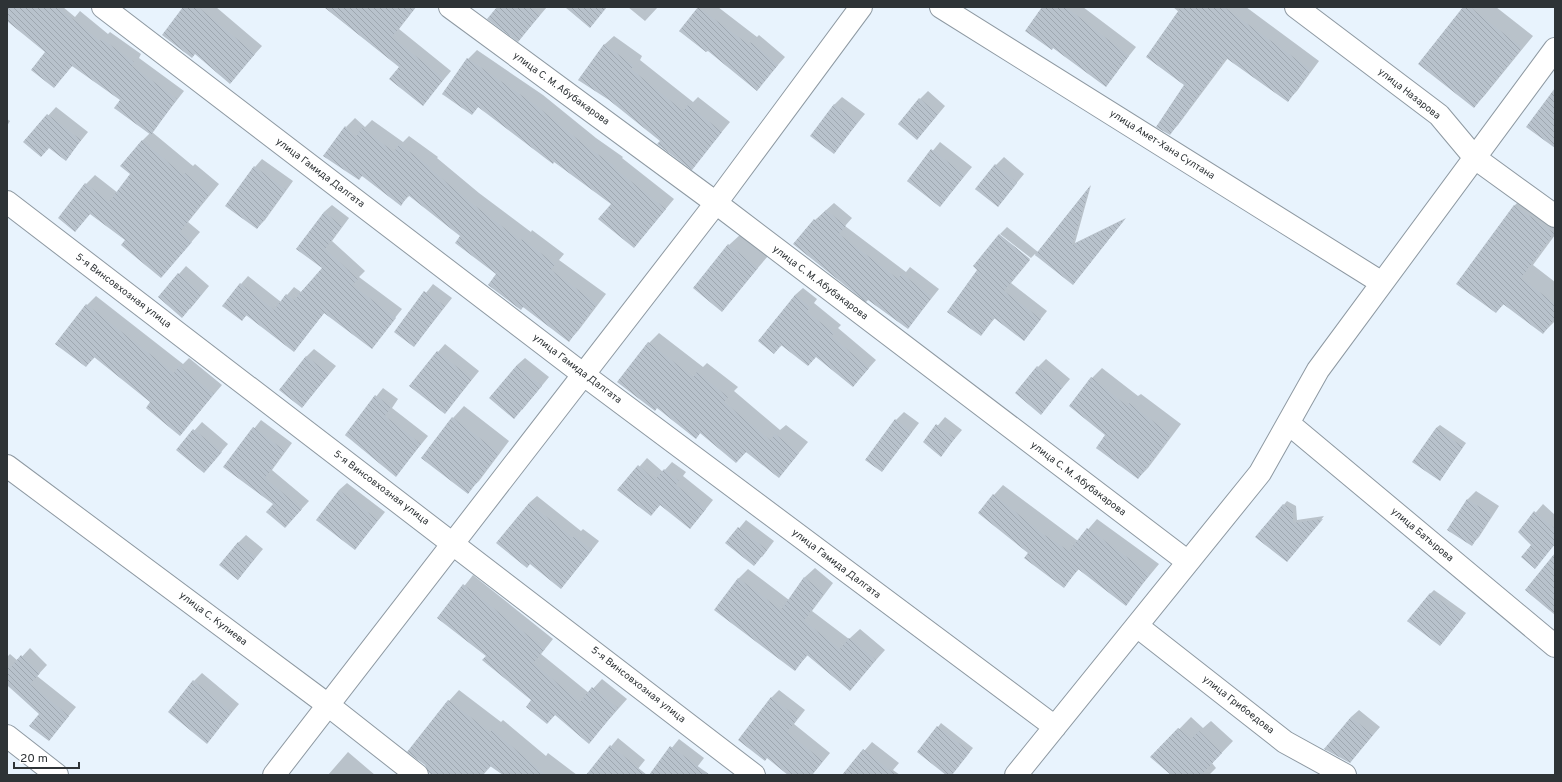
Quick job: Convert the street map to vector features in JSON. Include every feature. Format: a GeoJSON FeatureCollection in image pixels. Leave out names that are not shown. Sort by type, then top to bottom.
{"type":"FeatureCollection","features":[{"type":"Feature","properties":{"kind":"street","name":"улица Гамида Далгата"},"geometry":{"type":"LineString","coordinates":[[103,7],[584,375],[1055,727]]}},
{"type":"Feature","properties":{"kind":"street","name":"улица С. М. Абубакарова"},"geometry":{"type":"LineString","coordinates":[[450,7],[716,204],[1188,562]]}},
{"type":"Feature","properties":{"kind":"street"},"geometry":{"type":"LineString","coordinates":[[274,775],[716,204],[860,7]]}},
{"type":"Feature","properties":{"kind":"street","name":"улица Амет-Хана Султана"},"geometry":{"type":"LineString","coordinates":[[941,7],[1382,283]]}},
{"type":"Feature","properties":{"kind":"street","name":"улица Назарова"},"geometry":{"type":"LineString","coordinates":[[1296,7],[1439,115],[1475,158],[1555,216]]}},
{"type":"Feature","properties":{"kind":"street"},"geometry":{"type":"LineString","coordinates":[[1016,775],[1260,472],[1318,370],[1555,49]]}},
{"type":"Feature","properties":{"kind":"street","name":"5-я Винсовхозная улица"},"geometry":{"type":"LineString","coordinates":[[7,202],[754,775]]}},
{"type":"Feature","properties":{"kind":"street","name":"улица Батырова"},"geometry":{"type":"LineString","coordinates":[[1288,423],[1555,646]]}},
{"type":"Feature","properties":{"kind":"street","name":"улица С. Кулиева"},"geometry":{"type":"LineString","coordinates":[[7,466],[328,705],[417,775]]}},
{"type":"Feature","properties":{"kind":"street","name":"улица Грибоедова"},"geometry":{"type":"LineString","coordinates":[[1137,626],[1285,742],[1345,775]]}},
{"type":"Feature","properties":{"kind":"street"},"geometry":{"type":"LineString","coordinates":[[7,736],[57,775]]}},
{"type":"Feature","properties":{"kind":"building"},"geometry":{"type":"Polygon","coordinates":[[[7,7],[58,7],[100,41],[102,39],[134,62],[132,66],[177,99],[151,135],[114,108],[120,100],[72,66],[54,88],[31,70],[45,52],[7,21],[7,7]]]}},
{"type":"Feature","properties":{"kind":"building"},"geometry":{"type":"Polygon","coordinates":[[[183,7],[198,7],[255,54],[230,84],[195,54],[192,58],[162,35],[183,7]]]}},
{"type":"Feature","properties":{"kind":"building"},"geometry":{"type":"Polygon","coordinates":[[[324,7],[416,7],[392,37],[444,79],[423,106],[389,79],[399,67],[324,7]]]}},
{"type":"Feature","properties":{"kind":"building"},"geometry":{"type":"Polygon","coordinates":[[[497,7],[530,7],[540,15],[518,42],[487,19],[497,7]]]}},
{"type":"Feature","properties":{"kind":"building"},"geometry":{"type":"Polygon","coordinates":[[[565,7],[607,7],[590,28],[565,7]]]}},
{"type":"Feature","properties":{"kind":"building"},"geometry":{"type":"Polygon","coordinates":[[[698,7],[749,45],[751,42],[778,65],[757,91],[708,51],[706,52],[679,31],[698,7]]]}},
{"type":"Feature","properties":{"kind":"building"},"geometry":{"type":"Polygon","coordinates":[[[1042,7],[1066,7],[1129,56],[1106,87],[1053,48],[1052,50],[1025,31],[1042,7]]]}},
{"type":"Feature","properties":{"kind":"building"},"geometry":{"type":"Polygon","coordinates":[[[1181,7],[1224,7],[1311,70],[1288,102],[1226,58],[1170,135],[1156,127],[1184,85],[1146,57],[1181,7]]]}},
{"type":"Feature","properties":{"kind":"building"},"geometry":{"type":"Polygon","coordinates":[[[1463,7],[1470,7],[1522,48],[1474,108],[1418,64],[1463,7]]]}},
{"type":"Feature","properties":{"kind":"building"},"geometry":{"type":"Polygon","coordinates":[[[604,44],[634,66],[631,69],[683,111],[688,105],[722,132],[692,170],[657,144],[660,141],[609,100],[578,80],[604,44]]]}},
{"type":"Feature","properties":{"kind":"building"},"geometry":{"type":"Polygon","coordinates":[[[467,58],[534,104],[587,147],[615,166],[614,168],[666,209],[634,248],[598,219],[611,204],[554,162],[553,164],[478,107],[472,115],[442,94],[467,58]]]}},
{"type":"Feature","properties":{"kind":"building"},"geometry":{"type":"Polygon","coordinates":[[[1555,88],[1555,148],[1526,127],[1555,88]]]}},
{"type":"Feature","properties":{"kind":"building"},"geometry":{"type":"Polygon","coordinates":[[[919,98],[938,114],[917,140],[898,124],[919,98]]]}},
{"type":"Feature","properties":{"kind":"building"},"geometry":{"type":"Polygon","coordinates":[[[834,104],[858,122],[834,154],[810,136],[834,104]]]}},
{"type":"Feature","properties":{"kind":"building"},"geometry":{"type":"Polygon","coordinates":[[[47,114],[81,140],[66,161],[49,148],[41,157],[23,142],[47,114]]]}},
{"type":"Feature","properties":{"kind":"building"},"geometry":{"type":"Polygon","coordinates":[[[345,126],[356,137],[362,128],[394,152],[399,144],[430,167],[429,168],[470,202],[521,241],[522,239],[555,264],[551,270],[597,304],[569,342],[523,307],[521,310],[488,285],[496,274],[455,243],[460,236],[408,195],[401,206],[362,176],[359,180],[323,156],[345,126]]]}},
{"type":"Feature","properties":{"kind":"building"},"geometry":{"type":"Polygon","coordinates":[[[142,140],[183,175],[185,173],[210,193],[180,232],[192,242],[161,278],[121,245],[125,240],[90,214],[75,232],[58,218],[85,183],[109,202],[130,174],[120,166],[142,140]]]}},
{"type":"Feature","properties":{"kind":"building"},"geometry":{"type":"Polygon","coordinates":[[[931,149],[965,175],[940,207],[907,181],[931,149]]]}},
{"type":"Feature","properties":{"kind":"building"},"geometry":{"type":"Polygon","coordinates":[[[995,164],[1017,183],[998,207],[975,189],[995,164]]]}},
{"type":"Feature","properties":{"kind":"building"},"geometry":{"type":"Polygon","coordinates":[[[254,166],[286,190],[257,229],[225,206],[254,166]]]}},
{"type":"Feature","properties":{"kind":"building"},"geometry":{"type":"Polygon","coordinates":[[[1090,186],[1072,245],[1125,219],[1073,285],[1035,255],[1090,186]]]}},
{"type":"Feature","properties":{"kind":"building"},"geometry":{"type":"Polygon","coordinates":[[[1514,205],[1554,233],[1521,278],[1555,304],[1555,318],[1543,334],[1503,304],[1496,313],[1456,284],[1514,205]]]}},
{"type":"Feature","properties":{"kind":"building"},"geometry":{"type":"Polygon","coordinates":[[[826,210],[846,226],[839,234],[898,279],[902,274],[932,297],[908,329],[868,300],[866,302],[793,244],[814,219],[816,221],[826,210]]]}},
{"type":"Feature","properties":{"kind":"building"},"geometry":{"type":"Polygon","coordinates":[[[324,212],[342,226],[325,249],[358,279],[352,285],[396,318],[372,349],[324,313],[294,352],[246,315],[242,321],[222,306],[240,283],[274,310],[286,294],[294,300],[322,268],[296,249],[324,212]]]}},
{"type":"Feature","properties":{"kind":"building"},"geometry":{"type":"Polygon","coordinates":[[[999,234],[1030,259],[1004,291],[1041,319],[1024,341],[994,318],[981,336],[947,312],[977,270],[973,266],[999,234]]]}},
{"type":"Feature","properties":{"kind":"building"},"geometry":{"type":"Polygon","coordinates":[[[728,244],[758,268],[722,312],[693,288],[728,244]]]}},
{"type":"Feature","properties":{"kind":"building"},"geometry":{"type":"Polygon","coordinates":[[[178,273],[202,294],[182,318],[158,297],[178,273]]]}},
{"type":"Feature","properties":{"kind":"building"},"geometry":{"type":"Polygon","coordinates":[[[424,291],[445,306],[414,347],[394,332],[424,291]]]}},
{"type":"Feature","properties":{"kind":"building"},"geometry":{"type":"Polygon","coordinates":[[[795,295],[810,307],[807,312],[834,333],[831,336],[869,368],[853,387],[816,357],[808,366],[781,345],[774,354],[758,341],[795,295]]]}},
{"type":"Feature","properties":{"kind":"building"},"geometry":{"type":"Polygon","coordinates":[[[86,304],[174,373],[179,366],[214,394],[180,436],[146,408],[150,402],[94,357],[86,367],[55,344],[86,304]]]}},
{"type":"Feature","properties":{"kind":"building"},"geometry":{"type":"Polygon","coordinates":[[[648,342],[693,377],[697,372],[728,397],[724,402],[770,440],[775,434],[799,453],[779,478],[746,452],[736,463],[700,433],[696,439],[657,408],[655,411],[617,382],[648,342]]]}},
{"type":"Feature","properties":{"kind":"building"},"geometry":{"type":"Polygon","coordinates":[[[437,351],[472,379],[445,414],[409,386],[437,351]]]}},
{"type":"Feature","properties":{"kind":"building"},"geometry":{"type":"Polygon","coordinates":[[[306,356],[329,374],[302,408],[279,390],[306,356]]]}},
{"type":"Feature","properties":{"kind":"building"},"geometry":{"type":"Polygon","coordinates":[[[517,365],[542,386],[514,419],[489,398],[517,365]]]}},
{"type":"Feature","properties":{"kind":"building"},"geometry":{"type":"Polygon","coordinates":[[[1037,366],[1063,387],[1041,415],[1015,393],[1037,366]]]}},
{"type":"Feature","properties":{"kind":"building"},"geometry":{"type":"Polygon","coordinates":[[[1091,377],[1127,406],[1129,403],[1171,435],[1138,479],[1096,448],[1105,435],[1069,406],[1091,377]]]}},
{"type":"Feature","properties":{"kind":"building"},"geometry":{"type":"Polygon","coordinates":[[[375,395],[391,407],[385,416],[421,444],[396,477],[345,435],[375,395]]]}},
{"type":"Feature","properties":{"kind":"building"},"geometry":{"type":"Polygon","coordinates":[[[452,417],[499,453],[468,494],[421,458],[452,417]]]}},
{"type":"Feature","properties":{"kind":"building"},"geometry":{"type":"Polygon","coordinates":[[[895,419],[912,432],[882,472],[865,460],[895,419]]]}},
{"type":"Feature","properties":{"kind":"building"},"geometry":{"type":"Polygon","coordinates":[[[936,424],[955,438],[941,457],[923,442],[936,424]]]}},
{"type":"Feature","properties":{"kind":"building"},"geometry":{"type":"Polygon","coordinates":[[[253,427],[285,451],[265,478],[302,509],[285,528],[266,512],[273,504],[223,467],[253,427]]]}},
{"type":"Feature","properties":{"kind":"building"},"geometry":{"type":"Polygon","coordinates":[[[1436,428],[1463,447],[1440,481],[1412,462],[1436,428]]]}},
{"type":"Feature","properties":{"kind":"building"},"geometry":{"type":"Polygon","coordinates":[[[193,429],[222,452],[204,473],[176,450],[193,429]]]}},
{"type":"Feature","properties":{"kind":"building"},"geometry":{"type":"Polygon","coordinates":[[[638,465],[655,480],[664,469],[679,481],[676,485],[706,509],[690,529],[660,505],[651,516],[617,490],[638,465]]]}},
{"type":"Feature","properties":{"kind":"building"},"geometry":{"type":"Polygon","coordinates":[[[339,490],[378,520],[355,550],[316,520],[339,490]]]}},
{"type":"Feature","properties":{"kind":"building"},"geometry":{"type":"Polygon","coordinates":[[[993,494],[1043,534],[1069,551],[1087,528],[1150,574],[1126,606],[1078,569],[1064,588],[1024,558],[1028,553],[978,513],[993,494]]]}},
{"type":"Feature","properties":{"kind":"building"},"geometry":{"type":"Polygon","coordinates":[[[1467,499],[1492,515],[1472,546],[1447,530],[1467,499]]]}},
{"type":"Feature","properties":{"kind":"building"},"geometry":{"type":"Polygon","coordinates":[[[529,503],[573,538],[574,536],[592,550],[561,589],[530,564],[527,568],[496,543],[529,503]]]}},
{"type":"Feature","properties":{"kind":"building"},"geometry":{"type":"Polygon","coordinates":[[[1283,504],[1293,510],[1293,523],[1323,519],[1287,562],[1255,537],[1283,504]]]}},
{"type":"Feature","properties":{"kind":"building"},"geometry":{"type":"Polygon","coordinates":[[[1534,511],[1555,529],[1555,544],[1535,569],[1521,557],[1531,545],[1518,532],[1534,511]]]}},
{"type":"Feature","properties":{"kind":"building"},"geometry":{"type":"Polygon","coordinates":[[[738,527],[767,550],[754,566],[725,543],[738,527]]]}},
{"type":"Feature","properties":{"kind":"building"},"geometry":{"type":"Polygon","coordinates":[[[238,542],[256,557],[238,580],[219,565],[238,542]]]}},
{"type":"Feature","properties":{"kind":"building"},"geometry":{"type":"Polygon","coordinates":[[[1555,553],[1555,615],[1525,590],[1555,553]]]}},
{"type":"Feature","properties":{"kind":"building"},"geometry":{"type":"Polygon","coordinates":[[[804,577],[824,593],[804,621],[840,649],[849,638],[876,660],[850,691],[807,655],[795,671],[714,610],[738,578],[781,610],[804,577]]]}},
{"type":"Feature","properties":{"kind":"building"},"geometry":{"type":"Polygon","coordinates":[[[463,584],[545,649],[533,663],[580,702],[592,687],[618,708],[589,744],[555,715],[547,724],[526,707],[531,700],[482,660],[486,656],[437,618],[463,584]]]}},
{"type":"Feature","properties":{"kind":"building"},"geometry":{"type":"Polygon","coordinates":[[[1430,593],[1463,617],[1440,646],[1407,621],[1430,593]]]}},
{"type":"Feature","properties":{"kind":"building"},"geometry":{"type":"Polygon","coordinates":[[[21,655],[40,673],[30,684],[69,716],[49,741],[29,726],[39,714],[7,685],[7,666],[10,668],[21,655]]]}},
{"type":"Feature","properties":{"kind":"building"},"geometry":{"type":"Polygon","coordinates":[[[193,680],[232,712],[207,744],[168,712],[193,680]]]}},
{"type":"Feature","properties":{"kind":"building"},"geometry":{"type":"Polygon","coordinates":[[[771,697],[798,718],[787,732],[823,761],[812,775],[788,775],[767,758],[765,761],[738,740],[771,697]]]}},
{"type":"Feature","properties":{"kind":"building"},"geometry":{"type":"Polygon","coordinates":[[[448,700],[490,732],[492,730],[546,775],[503,775],[490,766],[482,775],[432,775],[429,773],[425,765],[407,752],[448,700]]]}},
{"type":"Feature","properties":{"kind":"building"},"geometry":{"type":"Polygon","coordinates":[[[1351,717],[1373,735],[1350,763],[1324,749],[1351,717]]]}},
{"type":"Feature","properties":{"kind":"building"},"geometry":{"type":"Polygon","coordinates":[[[937,726],[970,752],[952,775],[946,775],[917,752],[937,726]]]}},
{"type":"Feature","properties":{"kind":"building"},"geometry":{"type":"Polygon","coordinates":[[[1178,728],[1191,739],[1199,731],[1222,753],[1201,775],[1171,775],[1150,757],[1178,728]]]}},
{"type":"Feature","properties":{"kind":"building"},"geometry":{"type":"Polygon","coordinates":[[[610,745],[647,775],[586,775],[610,745]]]}},
{"type":"Feature","properties":{"kind":"building"},"geometry":{"type":"Polygon","coordinates":[[[670,746],[710,775],[649,775],[670,746]]]}},
{"type":"Feature","properties":{"kind":"building"},"geometry":{"type":"Polygon","coordinates":[[[863,749],[896,775],[842,775],[863,749]]]}}]}
